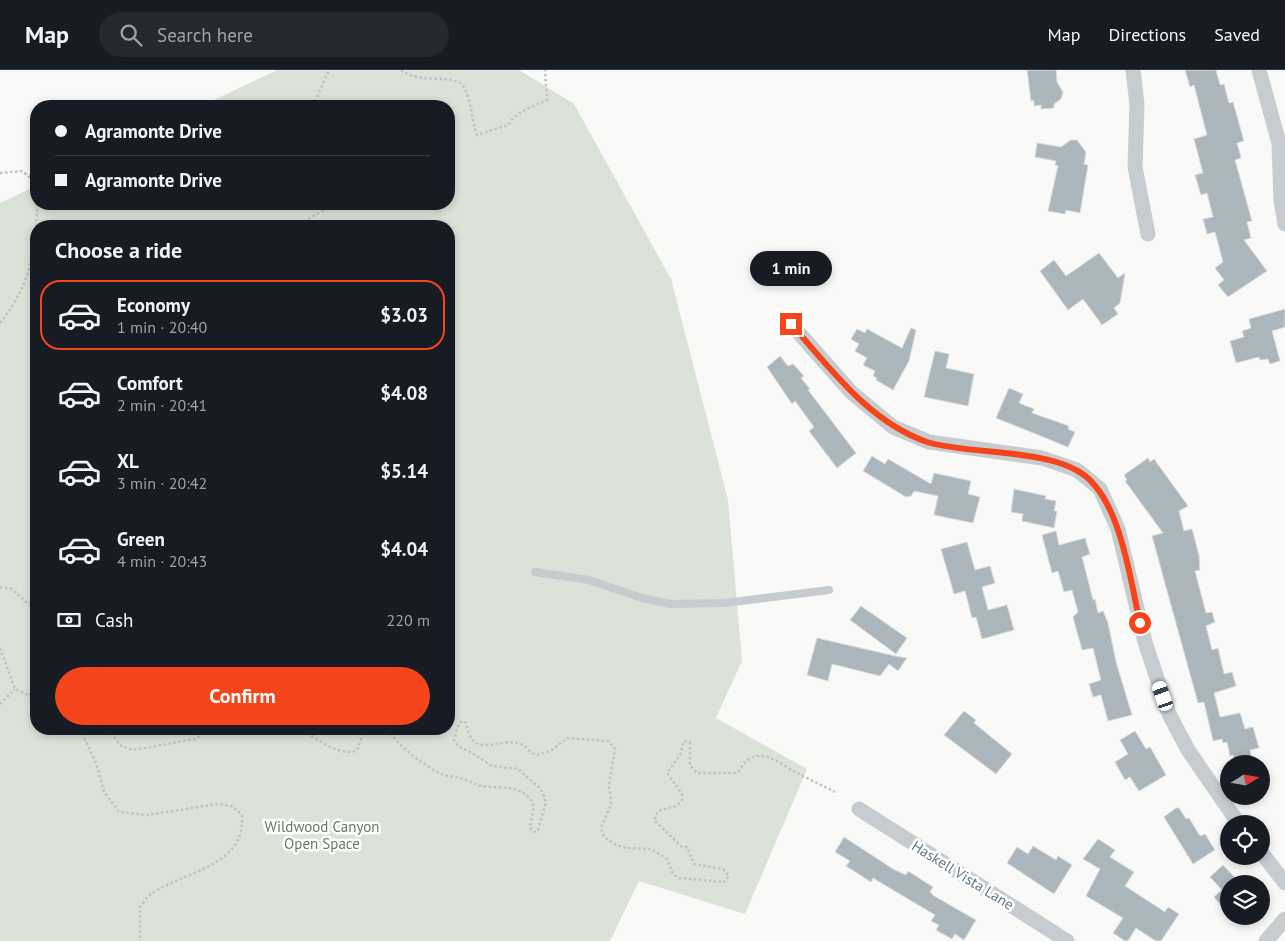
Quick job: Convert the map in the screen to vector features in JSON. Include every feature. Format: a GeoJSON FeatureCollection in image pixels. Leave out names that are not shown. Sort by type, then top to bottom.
{"type":"FeatureCollection","features":[{"type":"Feature","properties":{"kind":"street"},"geometry":{"type":"LineString","coordinates":[[1133,70],[1137,105],[1135,167],[1148,234]]}},
{"type":"Feature","properties":{"kind":"street"},"geometry":{"type":"LineString","coordinates":[[1259,70],[1282,149],[1281,200],[1285,224]]}},
{"type":"Feature","properties":{"kind":"street"},"geometry":{"type":"LineString","coordinates":[[791,324],[852,392],[893,426],[929,442],[1042,458],[1077,470],[1100,489],[1118,529],[1145,642],[1169,714],[1188,750],[1233,815]]}},
{"type":"Feature","properties":{"kind":"street","name":"Haskell Vista Lane"},"geometry":{"type":"LineString","coordinates":[[859,809],[1067,941]]}},
{"type":"Feature","properties":{"kind":"street"},"geometry":{"type":"LineString","coordinates":[[1270,864],[1285,883]]}},
{"type":"Feature","properties":{"kind":"street"},"geometry":{"type":"LineString","coordinates":[[1266,941],[1285,920]]}},
{"type":"Feature","properties":{"kind":"lane"},"geometry":{"type":"LineString","coordinates":[[536,572],[589,580],[642,598],[670,604],[725,602],[829,590]]}},
{"type":"Feature","properties":{"kind":"path"},"geometry":{"type":"LineString","coordinates":[[316,100],[329,70]]}},
{"type":"Feature","properties":{"kind":"path"},"geometry":{"type":"LineString","coordinates":[[401,70],[416,78],[456,79],[462,84],[471,104],[477,135],[508,125],[512,118],[546,100],[545,70]]}},
{"type":"Feature","properties":{"kind":"path"},"geometry":{"type":"LineString","coordinates":[[0,173],[16,170],[30,177]]}},
{"type":"Feature","properties":{"kind":"path"},"geometry":{"type":"LineString","coordinates":[[306,220],[324,210]]}},
{"type":"Feature","properties":{"kind":"path"},"geometry":{"type":"LineString","coordinates":[[0,323],[20,294],[30,267]]}},
{"type":"Feature","properties":{"kind":"path"},"geometry":{"type":"LineString","coordinates":[[0,587],[12,589],[30,604]]}},
{"type":"Feature","properties":{"kind":"path"},"geometry":{"type":"LineString","coordinates":[[0,648],[15,689],[29,695]]}},
{"type":"Feature","properties":{"kind":"path"},"geometry":{"type":"LineString","coordinates":[[0,704],[15,689]]}},
{"type":"Feature","properties":{"kind":"path"},"geometry":{"type":"LineString","coordinates":[[391,735],[412,754],[443,774],[461,778],[481,786],[511,787],[527,795],[534,806],[530,828],[534,832],[538,830],[544,814],[546,802],[544,792],[518,769],[492,766],[472,752],[458,746],[454,740],[459,723],[463,721],[466,723],[468,736],[474,742],[490,745],[518,743],[537,755],[552,750],[566,738],[608,741],[614,749],[609,784],[611,804],[601,823],[601,833],[616,846],[626,848],[648,847],[656,851],[667,860],[674,874],[682,879],[724,882],[729,876],[723,870],[694,864],[687,847],[682,847],[654,820],[658,811],[676,806],[682,800],[682,794],[667,774],[680,754],[684,741],[689,742],[690,765],[697,773],[736,773],[748,759],[760,756],[775,760],[797,774],[835,792]]}},
{"type":"Feature","properties":{"kind":"path"},"geometry":{"type":"LineString","coordinates":[[83,735],[96,763],[104,792],[119,812],[147,814],[218,804],[232,806],[242,815],[243,828],[233,847],[221,861],[149,896],[140,907],[140,941]]}},
{"type":"Feature","properties":{"kind":"path"},"geometry":{"type":"LineString","coordinates":[[113,735],[122,746],[133,750],[195,739],[201,735]]}},
{"type":"Feature","properties":{"kind":"path"},"geometry":{"type":"LineString","coordinates":[[311,735],[316,740],[349,752],[357,750],[363,735]]}},
{"type":"Feature","properties":{"kind":"green space","name":"Wildwood Canyon Open Space"},"geometry":{"type":"Polygon","coordinates":[[[277,70],[519,70],[574,104],[671,279],[728,500],[742,661],[716,718],[807,769],[745,914],[639,881],[610,941],[0,941],[0,203],[30,189],[30,210],[455,210],[455,100],[214,100],[277,70]]]}},
{"type":"Feature","properties":{"kind":"building"},"geometry":{"type":"Polygon","coordinates":[[[1027,70],[1056,70],[1057,82],[1063,92],[1061,99],[1054,104],[1054,108],[1041,109],[1041,105],[1034,106],[1034,100],[1031,101],[1027,70]]]}},
{"type":"Feature","properties":{"kind":"building"},"geometry":{"type":"Polygon","coordinates":[[[1185,70],[1216,70],[1220,85],[1224,84],[1229,103],[1233,102],[1244,141],[1237,143],[1241,158],[1235,160],[1252,221],[1247,222],[1251,238],[1244,240],[1267,271],[1228,297],[1218,285],[1224,280],[1215,268],[1223,262],[1215,232],[1207,234],[1203,219],[1213,217],[1207,193],[1201,195],[1195,175],[1203,173],[1194,139],[1207,135],[1194,85],[1190,87],[1185,70]]]}},
{"type":"Feature","properties":{"kind":"building"},"geometry":{"type":"Polygon","coordinates":[[[1071,140],[1077,140],[1086,152],[1084,164],[1088,165],[1080,213],[1066,210],[1065,214],[1048,211],[1058,166],[1055,165],[1056,161],[1035,157],[1037,143],[1061,147],[1071,140]]]}},
{"type":"Feature","properties":{"kind":"building"},"geometry":{"type":"Polygon","coordinates":[[[1099,253],[1118,278],[1125,273],[1120,303],[1114,308],[1118,314],[1102,325],[1083,299],[1068,310],[1040,271],[1054,260],[1066,276],[1099,253]]]}},
{"type":"Feature","properties":{"kind":"building"},"geometry":{"type":"Polygon","coordinates":[[[1285,309],[1285,327],[1272,331],[1280,361],[1270,364],[1268,359],[1260,360],[1259,357],[1236,363],[1230,341],[1244,337],[1242,331],[1251,328],[1249,319],[1285,309]]]}},
{"type":"Feature","properties":{"kind":"building"},"geometry":{"type":"Polygon","coordinates":[[[911,328],[916,330],[909,361],[893,390],[876,380],[877,378],[873,376],[875,371],[863,365],[867,358],[855,351],[859,344],[851,339],[857,329],[865,333],[867,329],[902,348],[911,328]]]}},
{"type":"Feature","properties":{"kind":"building"},"geometry":{"type":"Polygon","coordinates":[[[935,351],[949,354],[946,368],[974,374],[968,406],[924,397],[935,351]]]}},
{"type":"Feature","properties":{"kind":"building"},"geometry":{"type":"Polygon","coordinates":[[[780,356],[788,366],[793,364],[804,376],[801,378],[810,389],[808,390],[856,453],[837,468],[809,431],[814,427],[795,401],[792,404],[767,367],[780,356]]]}},
{"type":"Feature","properties":{"kind":"building"},"geometry":{"type":"Polygon","coordinates":[[[1009,388],[1023,394],[1019,403],[1034,409],[1032,413],[1069,426],[1068,429],[1075,432],[1068,447],[996,418],[1009,388]]]}},
{"type":"Feature","properties":{"kind":"building"},"geometry":{"type":"Polygon","coordinates":[[[872,456],[885,464],[888,459],[931,484],[934,473],[971,481],[968,494],[980,497],[973,523],[934,515],[938,496],[914,491],[911,496],[906,497],[863,471],[872,456]]]}},
{"type":"Feature","properties":{"kind":"building"},"geometry":{"type":"Polygon","coordinates":[[[1148,458],[1150,462],[1154,459],[1188,506],[1179,511],[1184,531],[1192,529],[1199,555],[1200,570],[1195,571],[1206,613],[1212,612],[1215,622],[1206,626],[1212,650],[1218,648],[1224,674],[1232,672],[1236,686],[1214,693],[1220,717],[1240,713],[1245,729],[1253,727],[1259,748],[1250,750],[1251,755],[1230,755],[1227,742],[1223,743],[1222,739],[1213,741],[1204,702],[1198,703],[1152,536],[1163,533],[1125,481],[1127,480],[1124,475],[1148,458]]]}},
{"type":"Feature","properties":{"kind":"building"},"geometry":{"type":"Polygon","coordinates":[[[1014,489],[1046,496],[1045,499],[1056,501],[1054,511],[1057,511],[1054,528],[1022,521],[1023,514],[1011,512],[1014,489]]]}},
{"type":"Feature","properties":{"kind":"building"},"geometry":{"type":"Polygon","coordinates":[[[1056,531],[1059,545],[1085,538],[1090,554],[1082,557],[1093,600],[1095,599],[1098,613],[1103,611],[1108,623],[1116,662],[1132,715],[1108,721],[1101,695],[1093,697],[1089,684],[1101,680],[1093,648],[1082,650],[1073,617],[1078,612],[1072,590],[1064,592],[1058,571],[1052,573],[1042,535],[1056,531]]]}},
{"type":"Feature","properties":{"kind":"building"},"geometry":{"type":"Polygon","coordinates":[[[967,542],[975,570],[990,566],[995,583],[982,587],[988,610],[1007,605],[1014,630],[982,639],[976,617],[972,618],[965,591],[954,594],[941,549],[967,542]]]}},
{"type":"Feature","properties":{"kind":"building"},"geometry":{"type":"Polygon","coordinates":[[[861,606],[907,638],[896,654],[850,620],[861,606]]]}},
{"type":"Feature","properties":{"kind":"building"},"geometry":{"type":"Polygon","coordinates":[[[817,638],[907,658],[898,671],[889,664],[880,676],[832,664],[828,681],[807,675],[817,638]]]}},
{"type":"Feature","properties":{"kind":"building"},"geometry":{"type":"Polygon","coordinates":[[[964,711],[976,720],[974,723],[1012,754],[996,774],[944,735],[964,711]]]}},
{"type":"Feature","properties":{"kind":"building"},"geometry":{"type":"Polygon","coordinates":[[[1135,731],[1146,749],[1150,747],[1166,775],[1139,791],[1130,777],[1125,780],[1115,762],[1128,754],[1120,740],[1135,731]]]}},
{"type":"Feature","properties":{"kind":"building"},"geometry":{"type":"Polygon","coordinates":[[[1176,808],[1179,808],[1186,819],[1189,818],[1200,836],[1205,834],[1215,850],[1193,864],[1164,817],[1176,808]]]}},
{"type":"Feature","properties":{"kind":"building"},"geometry":{"type":"Polygon","coordinates":[[[844,837],[893,869],[906,875],[908,871],[933,887],[930,892],[934,896],[976,920],[964,940],[955,934],[952,939],[936,930],[939,925],[931,921],[935,915],[873,878],[871,882],[846,866],[850,861],[835,852],[844,837]]]}},
{"type":"Feature","properties":{"kind":"building"},"geometry":{"type":"Polygon","coordinates":[[[1098,839],[1115,850],[1110,857],[1134,872],[1125,886],[1165,912],[1168,907],[1179,914],[1161,941],[1156,941],[1136,928],[1128,941],[1125,941],[1113,933],[1123,918],[1086,896],[1100,869],[1083,859],[1098,839]]]}},
{"type":"Feature","properties":{"kind":"building"},"geometry":{"type":"Polygon","coordinates":[[[1033,846],[1056,860],[1058,856],[1072,865],[1054,894],[1007,863],[1017,847],[1028,854],[1033,846]]]}},
{"type":"Feature","properties":{"kind":"building"},"geometry":{"type":"Polygon","coordinates":[[[1223,865],[1232,875],[1220,875],[1220,888],[1210,877],[1223,865]]]}},
{"type":"Feature","properties":{"kind":"building"},"geometry":{"type":"Polygon","coordinates":[[[1220,892],[1220,904],[1214,897],[1220,892]]]}},
{"type":"Feature","properties":{"kind":"route"},"geometry":{"type":"LineString","coordinates":[[791,324],[852,392],[893,426],[929,442],[1042,458],[1077,470],[1100,489],[1118,529],[1140,623]]}}]}
